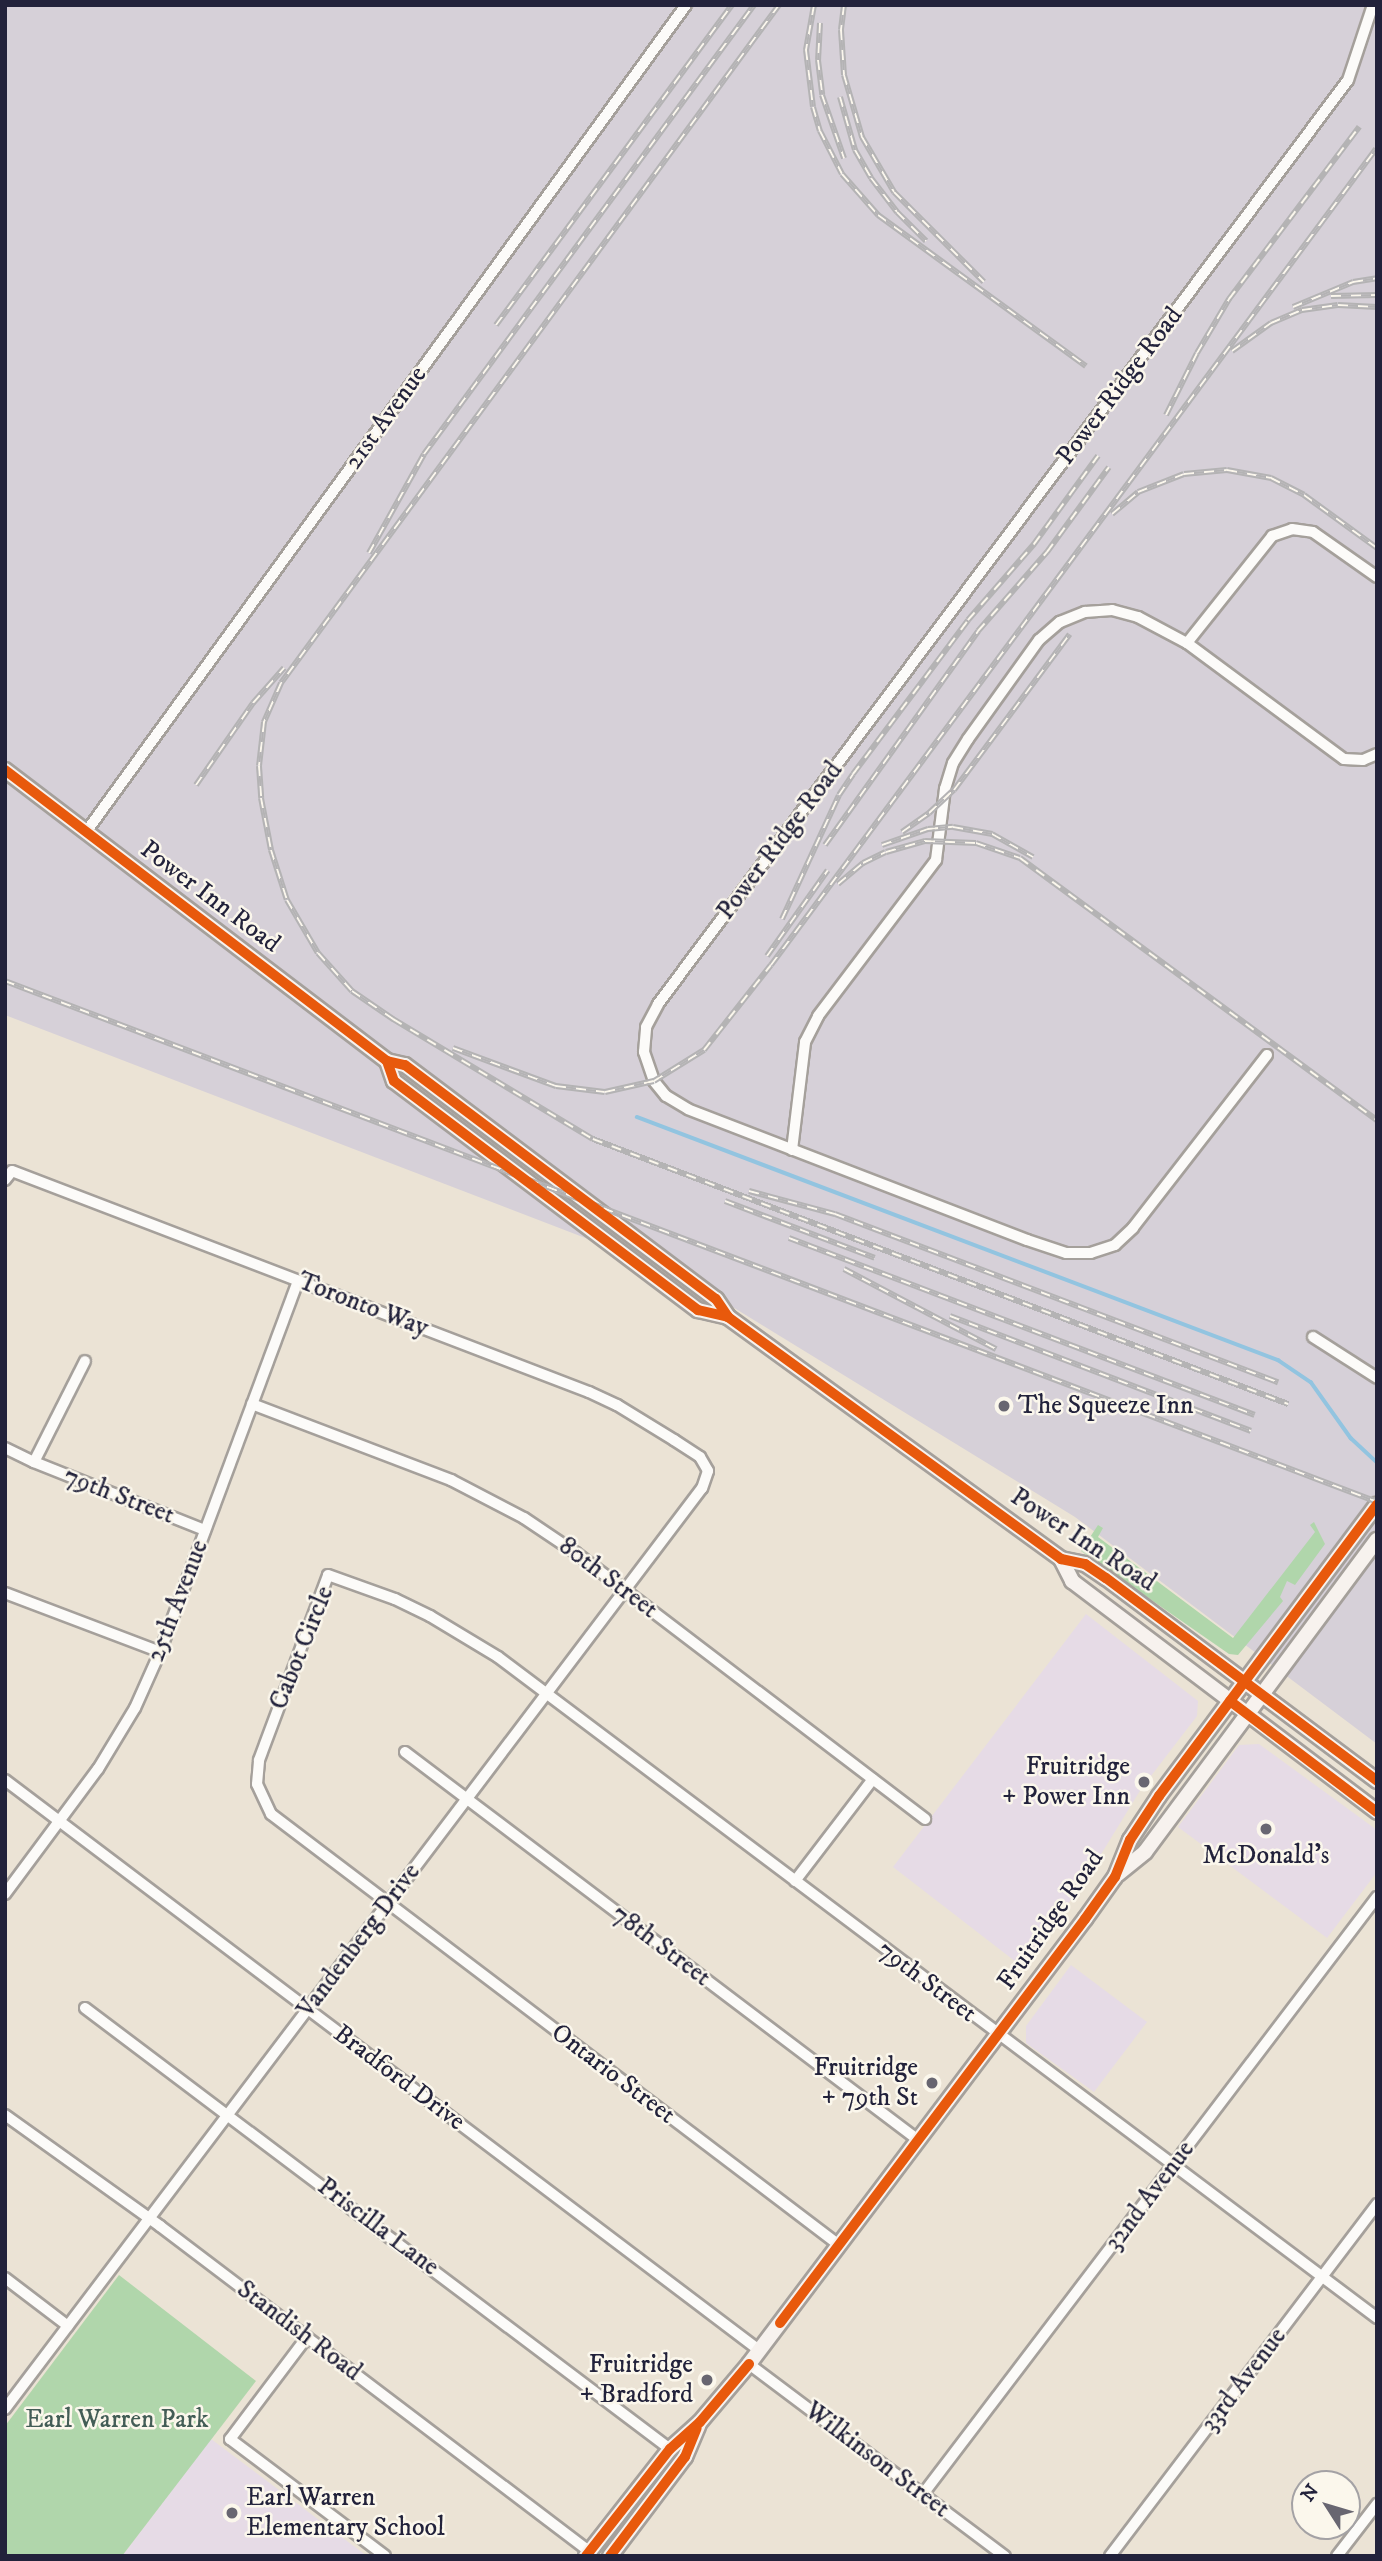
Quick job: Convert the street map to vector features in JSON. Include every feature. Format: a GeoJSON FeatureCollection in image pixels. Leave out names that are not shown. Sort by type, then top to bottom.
{"type":"FeatureCollection","features":[{"type":"Feature","properties":{"kind":"main road","name":"Power Inn Road"},"geometry":{"type":"LineString","coordinates":[[5,770],[387,1061],[405,1065],[716,1299],[728,1317],[1062,1559],[1085,1564],[1377,1781]]}},
{"type":"Feature","properties":{"kind":"main road","name":"Fruitridge Road"},"geometry":{"type":"LineString","coordinates":[[1115,1877],[1130,1840],[1159,1796],[1377,1505]]}},
{"type":"Feature","properties":{"kind":"main road","name":"Fruitridge Road"},"geometry":{"type":"LineString","coordinates":[[587,2553],[670,2449],[700,2422],[749,2364],[1115,1877],[1145,1852],[1377,1540]]}},
{"type":"Feature","properties":{"kind":"main road","name":"Power Inn Road"},"geometry":{"type":"LineString","coordinates":[[1062,1559],[1072,1581],[1377,1812]]}},
{"type":"Feature","properties":{"kind":"main road","name":"Fruitridge Road"},"geometry":{"type":"LineString","coordinates":[[610,2556],[685,2457],[700,2422]]}},
{"type":"Feature","properties":{"kind":"street","name":"21st Avenue"},"geometry":{"type":"LineString","coordinates":[[86,831],[686,5]]}},
{"type":"Feature","properties":{"kind":"street","name":"Power Ridge Road"},"geometry":{"type":"LineString","coordinates":[[1267,1055],[1133,1228],[1115,1245],[1091,1253],[1066,1253],[688,1109],[667,1096],[651,1076],[644,1052],[646,1027],[658,1004],[1348,80],[1373,5]]}},
{"type":"Feature","properties":{"kind":"street"},"geometry":{"type":"LineString","coordinates":[[1187,643],[1272,536],[1292,529],[1313,532],[1377,577]]}},
{"type":"Feature","properties":{"kind":"street"},"geometry":{"type":"LineString","coordinates":[[792,1150],[805,1042],[818,1016],[936,860],[945,789],[953,763],[1039,640],[1060,622],[1085,612],[1112,610],[1138,617],[1187,643],[1344,759],[1363,760],[1377,754]]}},
{"type":"Feature","properties":{"kind":"street","name":"Toronto Way"},"geometry":{"type":"LineString","coordinates":[[5,1180],[12,1171],[617,1405],[700,1457],[708,1471]]}},
{"type":"Feature","properties":{"kind":"street","name":"25th Avenue"},"geometry":{"type":"LineString","coordinates":[[5,1894],[118,1739],[160,1652],[298,1281]]}},
{"type":"Feature","properties":{"kind":"street"},"geometry":{"type":"LineString","coordinates":[[1313,1337],[1377,1378]]}},
{"type":"Feature","properties":{"kind":"street","name":"79th Street"},"geometry":{"type":"LineString","coordinates":[[34,1462],[85,1361]]}},
{"type":"Feature","properties":{"kind":"street","name":"80th Street"},"geometry":{"type":"LineString","coordinates":[[252,1404],[451,1480],[551,1535],[925,1819]]}},
{"type":"Feature","properties":{"kind":"street","name":"79th Street"},"geometry":{"type":"LineString","coordinates":[[5,1448],[205,1530]]}},
{"type":"Feature","properties":{"kind":"street","name":"Vandenberg Drive"},"geometry":{"type":"LineString","coordinates":[[5,2409],[702,1488],[708,1471]]}},
{"type":"Feature","properties":{"kind":"street","name":"Cabot Circle"},"geometry":{"type":"LineString","coordinates":[[388,1903],[271,1814],[257,1784],[258,1760],[328,1575],[430,1616],[498,1657],[547,1693]]}},
{"type":"Feature","properties":{"kind":"street"},"geometry":{"type":"LineString","coordinates":[[5,1593],[160,1652]]}},
{"type":"Feature","properties":{"kind":"street","name":"79th Street"},"geometry":{"type":"LineString","coordinates":[[547,1693],[997,2035],[1377,2318]]}},
{"type":"Feature","properties":{"kind":"street","name":"78th Street"},"geometry":{"type":"LineString","coordinates":[[405,1752],[918,2140]]}},
{"type":"Feature","properties":{"kind":"street"},"geometry":{"type":"LineString","coordinates":[[794,1881],[873,1779]]}},
{"type":"Feature","properties":{"kind":"street","name":"Bradford Drive"},"geometry":{"type":"LineString","coordinates":[[5,1780],[759,2350]]}},
{"type":"Feature","properties":{"kind":"street","name":"32nd Avenue"},"geometry":{"type":"LineString","coordinates":[[923,2494],[1377,1897]]}},
{"type":"Feature","properties":{"kind":"street","name":"Ontario Street"},"geometry":{"type":"LineString","coordinates":[[388,1903],[839,2245]]}},
{"type":"Feature","properties":{"kind":"street","name":"Priscilla Lane"},"geometry":{"type":"LineString","coordinates":[[85,2008],[670,2449]]}},
{"type":"Feature","properties":{"kind":"street","name":"Standish Road"},"geometry":{"type":"LineString","coordinates":[[5,2115],[307,2337],[587,2553]]}},
{"type":"Feature","properties":{"kind":"street","name":"33rd Avenue"},"geometry":{"type":"LineString","coordinates":[[1110,2556],[1377,2204]]}},
{"type":"Feature","properties":{"kind":"street"},"geometry":{"type":"LineString","coordinates":[[5,2278],[68,2326]]}},
{"type":"Feature","properties":{"kind":"street"},"geometry":{"type":"LineString","coordinates":[[307,2337],[230,2439],[385,2556]]}},
{"type":"Feature","properties":{"kind":"street","name":"Wilkinson Street"},"geometry":{"type":"LineString","coordinates":[[749,2364],[1005,2556]]}},
{"type":"Feature","properties":{"kind":"street"},"geometry":{"type":"LineString","coordinates":[[1337,2556],[1377,2504]]}},
{"type":"Feature","properties":{"kind":"shaded area"},"geometry":{"type":"Polygon","coordinates":[[[5,5],[1377,5],[1377,1744],[1075,1517],[679,1274],[5,1015],[5,5]]]}},
{"type":"Feature","properties":{"kind":"shaded area"},"geometry":{"type":"Polygon","coordinates":[[[1086,1614],[1198,1701],[1197,1716],[1141,1789],[1081,1887],[1020,1965],[893,1867],[1086,1614]]]}},
{"type":"Feature","properties":{"kind":"shaded area"},"geometry":{"type":"Polygon","coordinates":[[[1259,1744],[1377,1830],[1377,1872],[1327,1938],[1178,1827],[1239,1745],[1259,1744]]]}},
{"type":"Feature","properties":{"kind":"shaded area"},"geometry":{"type":"Polygon","coordinates":[[[1071,1965],[1147,2022],[1094,2092],[1026,2043],[1026,2026],[1071,1965]]]}},
{"type":"Feature","properties":{"kind":"shaded area","name":"Earl Warren Elementary School"},"geometry":{"type":"Polygon","coordinates":[[[211,2439],[367,2556],[122,2556],[211,2439]]]}},
{"type":"Feature","properties":{"kind":"green space"},"geometry":{"type":"Polygon","coordinates":[[[1314,1522],[1325,1544],[1295,1585],[1287,1581],[1280,1597],[1283,1601],[1238,1655],[1229,1654],[1081,1551],[1098,1525],[1103,1528],[1098,1537],[1233,1638],[1315,1532],[1310,1525],[1314,1522]]]}},
{"type":"Feature","properties":{"kind":"green space","name":"Earl Warren Park"},"geometry":{"type":"Polygon","coordinates":[[[119,2275],[256,2381],[122,2556],[5,2556],[5,2426],[119,2275]]]}},
{"type":"Feature","properties":{"kind":"waterway"},"geometry":{"type":"LineString","coordinates":[[637,1117],[1278,1360],[1311,1382],[1351,1438],[1377,1462]]}},
{"type":"Feature","properties":{"kind":"railway"},"geometry":{"type":"LineString","coordinates":[[496,325],[732,5]]}},
{"type":"Feature","properties":{"kind":"railway"},"geometry":{"type":"LineString","coordinates":[[369,553],[424,454],[754,5]]}},
{"type":"Feature","properties":{"kind":"railway"},"geometry":{"type":"LineString","coordinates":[[779,5],[281,683],[264,722],[259,766],[261,798],[271,850],[287,900],[318,953],[352,991],[393,1019],[593,1139],[1288,1404]]}},
{"type":"Feature","properties":{"kind":"railway"},"geometry":{"type":"LineString","coordinates":[[814,5],[806,50],[813,107],[820,131],[842,174],[878,215],[1086,366]]}},
{"type":"Feature","properties":{"kind":"railway"},"geometry":{"type":"LineString","coordinates":[[844,5],[841,30],[844,75],[862,137],[894,192],[984,282]]}},
{"type":"Feature","properties":{"kind":"railway"},"geometry":{"type":"LineString","coordinates":[[820,23],[818,60],[822,95],[844,158]]}},
{"type":"Feature","properties":{"kind":"railway"},"geometry":{"type":"LineString","coordinates":[[840,97],[855,150],[871,178],[897,212],[926,241]]}},
{"type":"Feature","properties":{"kind":"railway"},"geometry":{"type":"LineString","coordinates":[[1166,415],[1197,353],[1229,299],[1359,127]]}},
{"type":"Feature","properties":{"kind":"railway"},"geometry":{"type":"LineString","coordinates":[[453,1048],[556,1086],[605,1092],[654,1081],[704,1050],[771,965],[1376,149]]}},
{"type":"Feature","properties":{"kind":"railway"},"geometry":{"type":"LineString","coordinates":[[1293,307],[1353,282],[1377,278]]}},
{"type":"Feature","properties":{"kind":"railway"},"geometry":{"type":"LineString","coordinates":[[1331,296],[1377,295]]}},
{"type":"Feature","properties":{"kind":"railway"},"geometry":{"type":"LineString","coordinates":[[1232,351],[1271,323],[1302,310],[1338,305],[1377,307]]}},
{"type":"Feature","properties":{"kind":"railway"},"geometry":{"type":"LineString","coordinates":[[782,919],[839,795],[853,774],[968,620],[1034,544],[1098,456]]}},
{"type":"Feature","properties":{"kind":"railway"},"geometry":{"type":"LineString","coordinates":[[825,845],[978,631],[1047,552],[1109,467]]}},
{"type":"Feature","properties":{"kind":"railway"},"geometry":{"type":"LineString","coordinates":[[1112,514],[1138,492],[1184,474],[1227,470],[1271,478],[1304,495],[1377,548]]}},
{"type":"Feature","properties":{"kind":"railway"},"geometry":{"type":"LineString","coordinates":[[902,832],[929,813],[954,790],[1070,634]]}},
{"type":"Feature","properties":{"kind":"railway"},"geometry":{"type":"LineString","coordinates":[[196,785],[253,703],[284,668]]}},
{"type":"Feature","properties":{"kind":"railway"},"geometry":{"type":"LineString","coordinates":[[882,845],[928,829],[953,827],[992,834],[1033,857]]}},
{"type":"Feature","properties":{"kind":"railway"},"geometry":{"type":"LineString","coordinates":[[838,884],[863,863],[886,852],[925,841],[976,843],[1020,858],[1377,1120]]}},
{"type":"Feature","properties":{"kind":"railway"},"geometry":{"type":"LineString","coordinates":[[767,956],[828,870]]}},
{"type":"Feature","properties":{"kind":"railway"},"geometry":{"type":"LineString","coordinates":[[5,981],[1377,1502]]}},
{"type":"Feature","properties":{"kind":"railway"},"geometry":{"type":"LineString","coordinates":[[749,1191],[835,1214],[1278,1382]]}},
{"type":"Feature","properties":{"kind":"railway"},"geometry":{"type":"LineString","coordinates":[[725,1201],[875,1258]]}},
{"type":"Feature","properties":{"kind":"railway"},"geometry":{"type":"LineString","coordinates":[[789,1238],[1254,1415]]}},
{"type":"Feature","properties":{"kind":"railway"},"geometry":{"type":"LineString","coordinates":[[844,1269],[996,1349]]}},
{"type":"Feature","properties":{"kind":"railway"},"geometry":{"type":"LineString","coordinates":[[950,1316],[1251,1431]]}},
{"type":"Feature","properties":{"kind":"cycle path"},"geometry":{"type":"LineString","coordinates":[[5,770],[387,1061],[405,1065],[716,1299],[728,1317],[1061,1559],[1085,1564],[1106,1578],[1377,1781]]}},
{"type":"Feature","properties":{"kind":"cycle path"},"geometry":{"type":"LineString","coordinates":[[387,1061],[394,1081],[698,1310],[728,1317]]}},
{"type":"Feature","properties":{"kind":"cycle path"},"geometry":{"type":"LineString","coordinates":[[780,2323],[1085,1919],[1115,1877],[1130,1840],[1159,1796],[1377,1505]]}},
{"type":"Feature","properties":{"kind":"cycle path"},"geometry":{"type":"LineString","coordinates":[[1230,1701],[1377,1812]]}},
{"type":"Feature","properties":{"kind":"cycle path"},"geometry":{"type":"LineString","coordinates":[[586,2556],[670,2449],[700,2422],[749,2364]]}},
{"type":"Feature","properties":{"kind":"cycle path"},"geometry":{"type":"LineString","coordinates":[[610,2556],[685,2457],[697,2428]]}},
{"type":"Feature","properties":{"kind":"place","name":"The Squeeze Inn"},"geometry":{"type":"Point","coordinates":[1004,1406]}},
{"type":"Feature","properties":{"kind":"place","name":"Fruitridge + Power Inn"},"geometry":{"type":"Point","coordinates":[1144,1782]}},
{"type":"Feature","properties":{"kind":"place","name":"McDonald's"},"geometry":{"type":"Point","coordinates":[1266,1829]}},
{"type":"Feature","properties":{"kind":"place","name":"Fruitridge + 79th St"},"geometry":{"type":"Point","coordinates":[932,2083]}},
{"type":"Feature","properties":{"kind":"place","name":"Fruitridge + Bradford"},"geometry":{"type":"Point","coordinates":[707,2380]}},
{"type":"Feature","properties":{"kind":"place","name":"Earl Warren Elementary School"},"geometry":{"type":"Point","coordinates":[232,2513]}}]}
